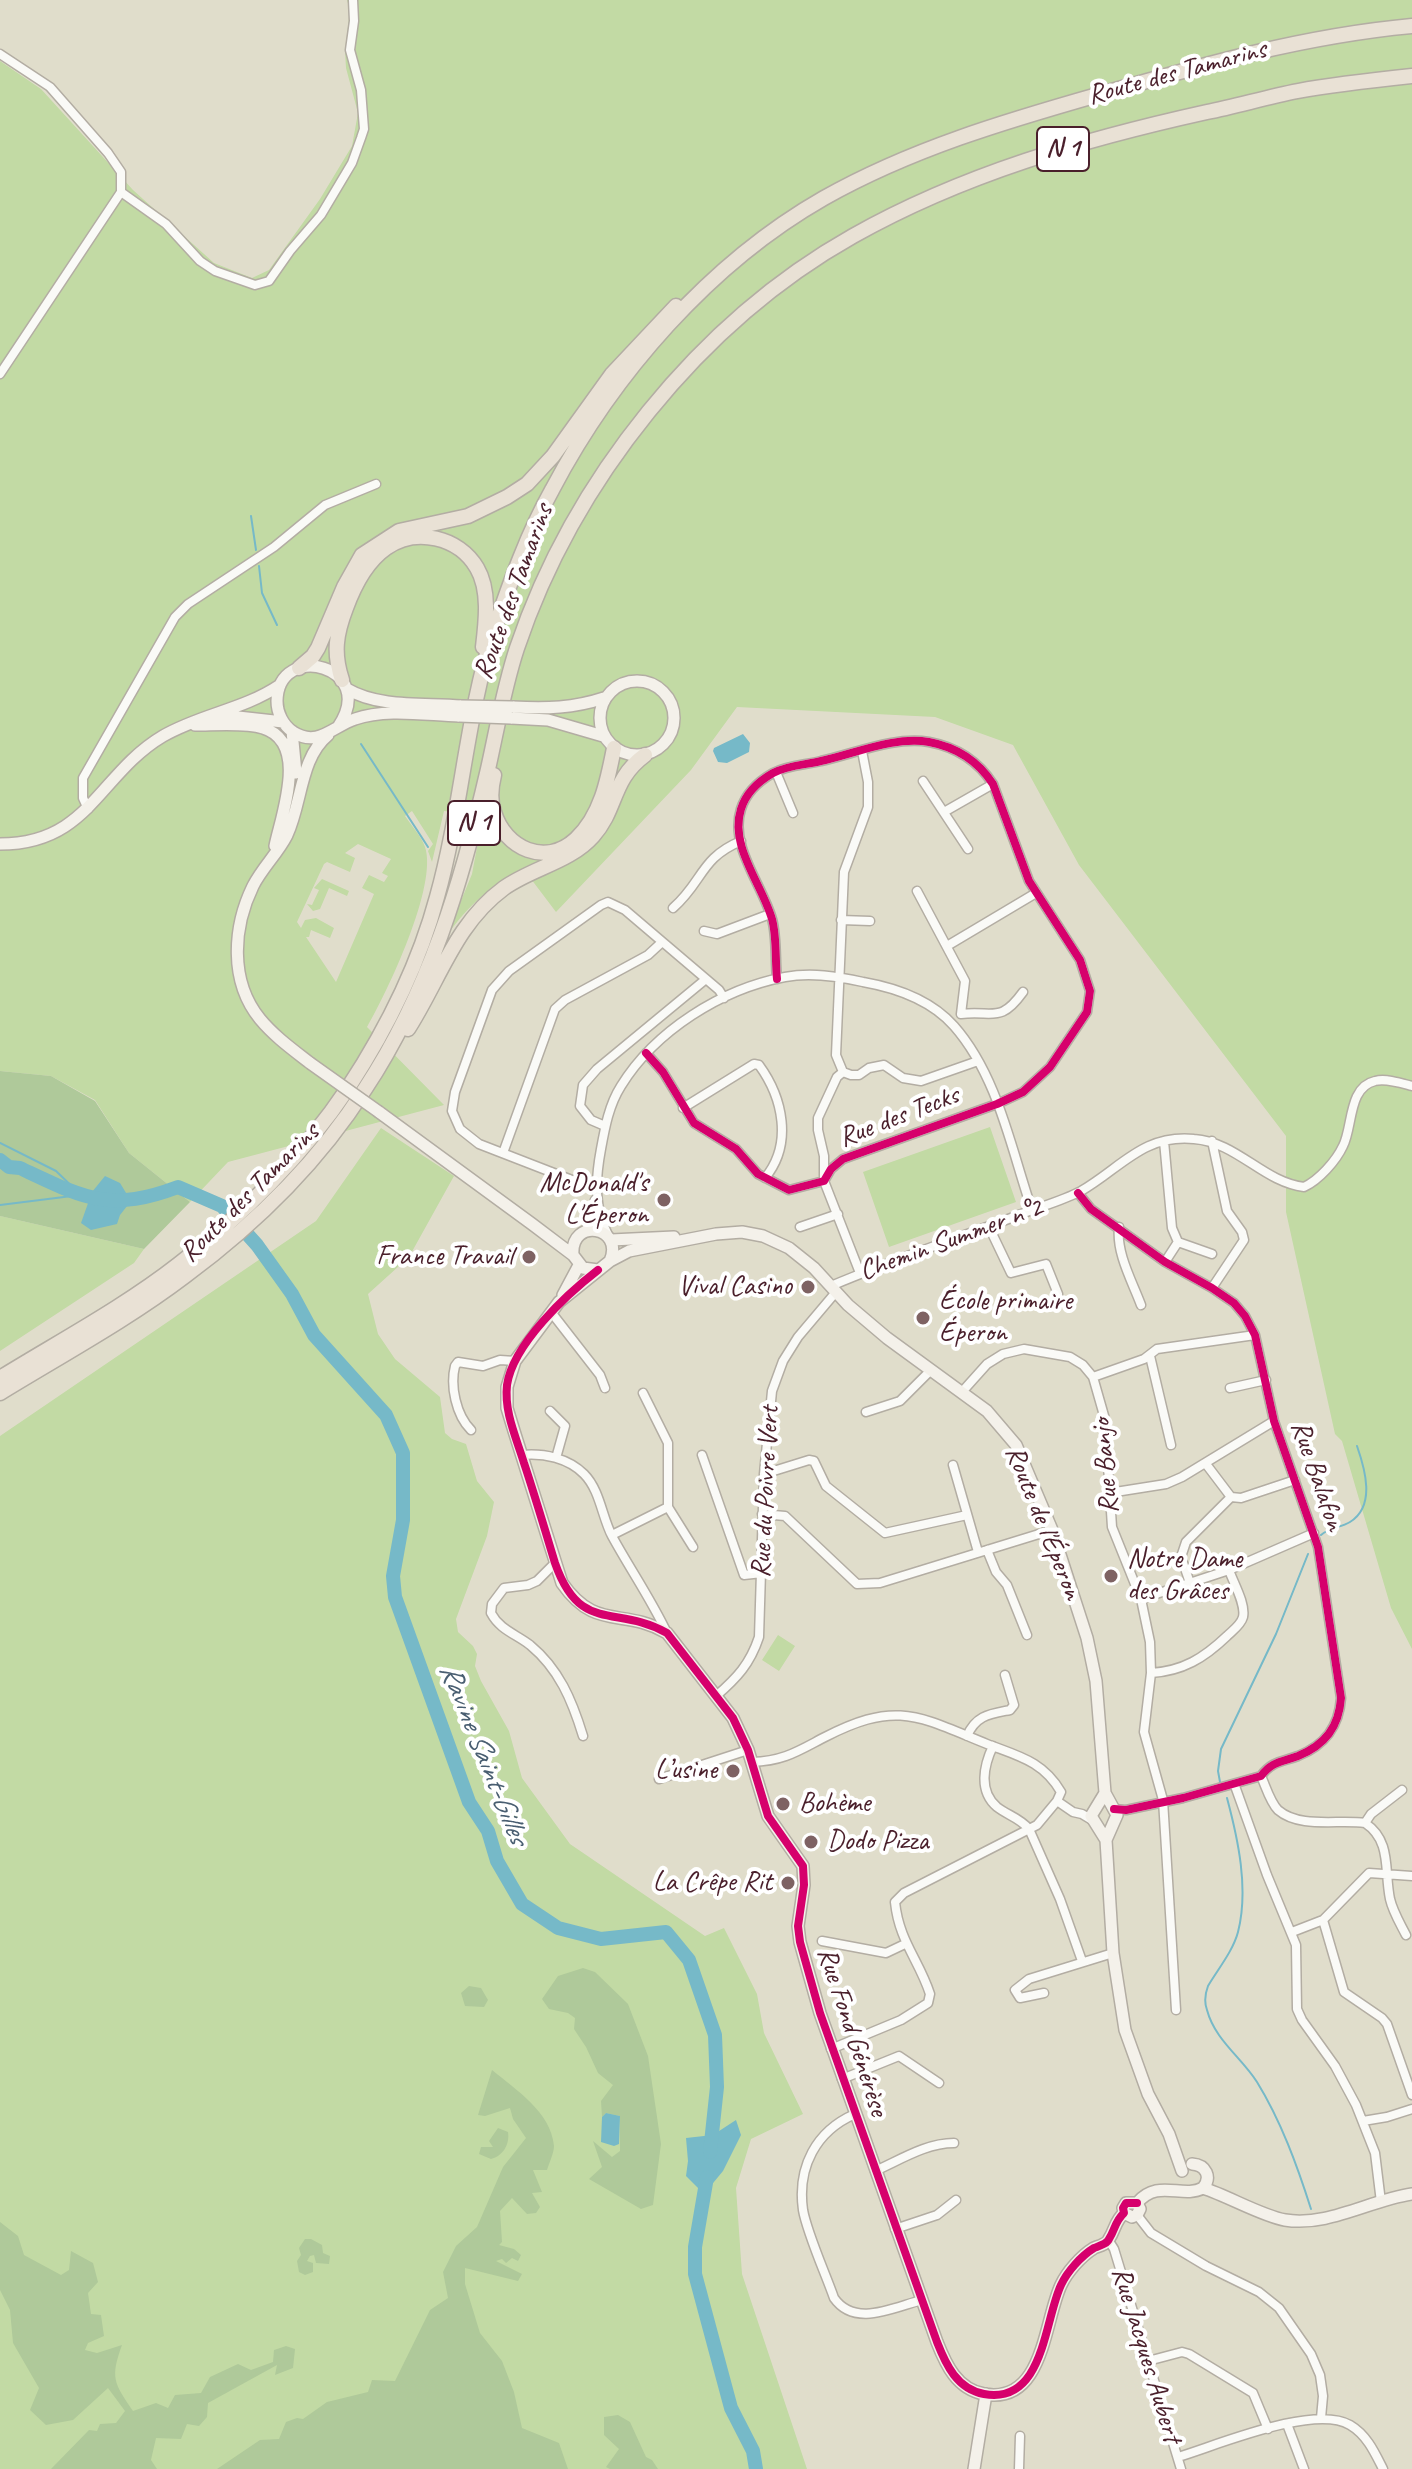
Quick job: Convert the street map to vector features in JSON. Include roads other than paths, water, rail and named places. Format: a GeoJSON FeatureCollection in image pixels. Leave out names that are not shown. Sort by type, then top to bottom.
{"type":"FeatureCollection","features":[{"type":"Feature","properties":{"kind":"highway","name":"Route des Tamarins"},"geometry":{"type":"LineString","coordinates":[[0,1378],[183,1270],[283,1168],[349,1087],[389,1017],[416,959],[438,893],[476,694],[494,631],[543,506],[603,408],[657,340],[709,286],[757,242],[819,201],[872,173],[976,131],[1258,50],[1314,38],[1412,26]]}},
{"type":"Feature","properties":{"kind":"highway","name":"Route des Tamarins"},"geometry":{"type":"LineString","coordinates":[[0,1393],[235,1236],[296,1178],[351,1110],[377,1070],[425,976],[446,926],[466,859],[513,662],[549,568],[580,509],[620,449],[669,388],[747,311],[829,250],[870,227],[952,189],[1015,165],[1135,128],[1295,91],[1412,76]]}},
{"type":"Feature","properties":{"kind":"highway"},"geometry":{"type":"LineString","coordinates":[[299,668],[318,648],[344,587],[362,555],[399,531],[468,516],[527,484],[553,456],[612,374],[644,338],[705,280],[747,245],[757,242]]}},
{"type":"Feature","properties":{"kind":"highway"},"geometry":{"type":"LineString","coordinates":[[344,684],[335,659],[335,641],[355,586],[368,565],[386,547],[407,538],[423,536],[456,546],[478,569],[484,587],[485,631],[476,694]]}},
{"type":"Feature","properties":{"kind":"highway"},"geometry":{"type":"LineString","coordinates":[[549,568],[508,700],[493,781],[493,812],[509,838],[531,853],[558,850],[573,842],[598,807],[614,748]]}},
{"type":"Feature","properties":{"kind":"highway"},"geometry":{"type":"LineString","coordinates":[[377,1070],[418,1014],[472,917],[505,888],[583,846],[601,825],[627,770],[645,755]]}},
{"type":"Feature","properties":{"kind":"main road"},"geometry":{"type":"LineString","coordinates":[[0,844],[36,840],[73,822],[144,748],[179,728],[252,702],[280,685],[299,668],[311,665],[333,671],[355,694],[460,711]]}},
{"type":"Feature","properties":{"kind":"main road"},"geometry":{"type":"LineString","coordinates":[[512,713],[580,706],[604,698],[614,688],[628,682],[643,681],[656,686],[667,697],[673,710],[674,725],[669,738],[659,749],[645,755],[629,755],[614,748],[603,736],[599,717],[604,698]]}},
{"type":"Feature","properties":{"kind":"main road"},"geometry":{"type":"LineString","coordinates":[[338,727],[346,716],[349,702],[344,684]]}},
{"type":"Feature","properties":{"kind":"main road"},"geometry":{"type":"LineString","coordinates":[[280,685],[277,710],[287,726],[296,773],[294,814]]}},
{"type":"Feature","properties":{"kind":"main road"},"geometry":{"type":"LineString","coordinates":[[598,1270],[588,1270],[532,1224],[278,1039],[259,1018],[247,998],[238,969],[238,943],[242,912],[255,883],[287,835],[312,751],[338,727],[373,715],[460,711],[512,713],[603,736]]}},
{"type":"Feature","properties":{"kind":"main road"},"geometry":{"type":"LineString","coordinates":[[179,728],[238,717],[287,726],[303,736],[315,738],[328,735]]}},
{"type":"Feature","properties":{"kind":"main road"},"geometry":{"type":"LineString","coordinates":[[195,725],[262,727],[281,742],[290,770],[288,797],[272,857]]}},
{"type":"Feature","properties":{"kind":"main road"},"geometry":{"type":"LineString","coordinates":[[532,1224],[554,1233],[603,1232],[614,1250],[610,1261],[555,1307]]}},
{"type":"Feature","properties":{"kind":"main road","name":"Route de l'Éperon"},"geometry":{"type":"LineString","coordinates":[[610,1261],[629,1251],[742,1232],[777,1241],[814,1268],[848,1305],[930,1371],[987,1411],[1016,1445],[1052,1530],[1093,1666],[1104,1812]]}},
{"type":"Feature","properties":{"kind":"main road"},"geometry":{"type":"LineString","coordinates":[[581,1234],[574,1243],[576,1260],[555,1307],[515,1361],[507,1387],[507,1408],[562,1583],[575,1602],[590,1612],[635,1620],[667,1633]]}},
{"type":"Feature","properties":{"kind":"main road","name":"Route de l'Éperon"},"geometry":{"type":"LineString","coordinates":[[610,1239],[704,1237]]}},
{"type":"Feature","properties":{"kind":"main road","name":"Rue Fond Générèse"},"geometry":{"type":"LineString","coordinates":[[667,1633],[733,1718],[750,1756],[768,1816],[803,1866],[804,1885],[798,1926],[800,1942],[831,2049],[945,2363],[962,2384],[986,2394]]}},
{"type":"Feature","properties":{"kind":"main road"},"geometry":{"type":"LineString","coordinates":[[1104,1812],[1116,1988],[1125,2030],[1148,2094],[1169,2134],[1192,2164],[1203,2167],[1206,2183]]}},
{"type":"Feature","properties":{"kind":"main road"},"geometry":{"type":"LineString","coordinates":[[1169,2134],[1186,2190]]}},
{"type":"Feature","properties":{"kind":"main road"},"geometry":{"type":"LineString","coordinates":[[1161,2190],[1192,2164]]}},
{"type":"Feature","properties":{"kind":"main road"},"geometry":{"type":"LineString","coordinates":[[1206,2183],[1298,2220],[1317,2220],[1412,2194]]}},
{"type":"Feature","properties":{"kind":"main road"},"geometry":{"type":"LineString","coordinates":[[974,2469],[986,2394],[1001,2395],[1011,2391],[1031,2375],[1061,2283],[1087,2253],[1109,2241],[1117,2220],[1124,2213],[1132,2217],[1144,2195],[1161,2190],[1196,2192],[1206,2183]]}},
{"type":"Feature","properties":{"kind":"street"},"geometry":{"type":"LineString","coordinates":[[121,192],[152,212],[200,261],[215,271],[255,285],[269,281],[321,215],[352,163],[364,129],[361,90],[350,50],[353,0]]}},
{"type":"Feature","properties":{"kind":"street"},"geometry":{"type":"LineString","coordinates":[[0,54],[50,87],[121,172],[121,192],[0,374]]}},
{"type":"Feature","properties":{"kind":"street"},"geometry":{"type":"LineString","coordinates":[[88,809],[83,798],[83,778],[175,617],[188,604],[274,547],[325,505],[376,484]]}},
{"type":"Feature","properties":{"kind":"street"},"geometry":{"type":"LineString","coordinates":[[581,1234],[591,1219],[605,1126],[620,1087],[646,1053],[694,1015],[724,998],[777,979],[810,975],[839,977],[910,995],[929,1005],[952,1024],[978,1061],[997,1104],[1023,1092],[1050,1067],[1087,1012],[1089,1002],[1087,976],[1080,960],[1036,893],[993,784],[971,759],[957,751],[926,742],[894,744],[776,772],[754,788],[741,808],[741,841],[773,921],[777,979]]}},
{"type":"Feature","properties":{"kind":"street"},"geometry":{"type":"LineString","coordinates":[[843,1072],[836,1055],[841,920],[846,862],[868,807],[868,782],[862,751]]}},
{"type":"Feature","properties":{"kind":"street"},"geometry":{"type":"LineString","coordinates":[[776,772],[793,813]]}},
{"type":"Feature","properties":{"kind":"street"},"geometry":{"type":"LineString","coordinates":[[923,781],[968,849]]}},
{"type":"Feature","properties":{"kind":"street"},"geometry":{"type":"LineString","coordinates":[[944,812],[993,784]]}},
{"type":"Feature","properties":{"kind":"street"},"geometry":{"type":"LineString","coordinates":[[673,908],[686,897],[710,858],[741,841]]}},
{"type":"Feature","properties":{"kind":"street"},"geometry":{"type":"LineString","coordinates":[[917,891],[927,915],[965,981],[961,1014],[952,1024]]}},
{"type":"Feature","properties":{"kind":"street"},"geometry":{"type":"LineString","coordinates":[[947,946],[1036,893]]}},
{"type":"Feature","properties":{"kind":"street"},"geometry":{"type":"LineString","coordinates":[[595,1192],[468,1137],[460,1129],[452,1111],[455,1092],[497,982],[608,902],[625,910],[719,990],[724,998]]}},
{"type":"Feature","properties":{"kind":"street"},"geometry":{"type":"LineString","coordinates":[[704,931],[717,934],[770,914]]}},
{"type":"Feature","properties":{"kind":"street"},"geometry":{"type":"LineString","coordinates":[[841,920],[870,921]]}},
{"type":"Feature","properties":{"kind":"street"},"geometry":{"type":"LineString","coordinates":[[503,1153],[555,1009],[565,1000],[648,955],[661,943]]}},
{"type":"Feature","properties":{"kind":"street"},"geometry":{"type":"LineString","coordinates":[[605,1126],[591,1120],[580,1106],[583,1085],[597,1069],[706,979]]}},
{"type":"Feature","properties":{"kind":"street"},"geometry":{"type":"LineString","coordinates":[[961,1014],[997,1015],[1006,1012],[1023,992]]}},
{"type":"Feature","properties":{"kind":"street"},"geometry":{"type":"LineString","coordinates":[[646,1053],[663,1072],[683,1108],[694,1123],[736,1149],[752,1169],[765,1178],[776,1165],[780,1153],[781,1119],[777,1097],[759,1065],[754,1064],[683,1108]]}},
{"type":"Feature","properties":{"kind":"street"},"geometry":{"type":"LineString","coordinates":[[843,1072],[859,1075],[869,1068],[884,1065],[903,1078],[921,1081],[978,1061]]}},
{"type":"Feature","properties":{"kind":"street"},"geometry":{"type":"LineString","coordinates":[[824,1181],[824,1156],[817,1124],[837,1077],[843,1072]]}},
{"type":"Feature","properties":{"kind":"street","name":"Chemin Summer n°2"},"geometry":{"type":"LineString","coordinates":[[834,1289],[860,1273],[1078,1193],[1121,1160],[1164,1141],[1212,1141],[1274,1177],[1304,1187],[1314,1182],[1343,1147],[1361,1089],[1377,1080],[1412,1086]]}},
{"type":"Feature","properties":{"kind":"street","name":"Rue des Tecks"},"geometry":{"type":"LineString","coordinates":[[765,1178],[789,1190],[824,1181],[831,1169],[843,1159],[997,1104],[1032,1210]]}},
{"type":"Feature","properties":{"kind":"street"},"geometry":{"type":"LineString","coordinates":[[1164,1141],[1172,1228],[1178,1242],[1212,1254]]}},
{"type":"Feature","properties":{"kind":"street"},"geometry":{"type":"LineString","coordinates":[[1212,1141],[1227,1211],[1244,1240],[1212,1288]]}},
{"type":"Feature","properties":{"kind":"street","name":"Rue des Tecks"},"geometry":{"type":"LineString","coordinates":[[824,1181],[860,1273]]}},
{"type":"Feature","properties":{"kind":"street"},"geometry":{"type":"LineString","coordinates":[[595,1192],[602,1223],[610,1239]]}},
{"type":"Feature","properties":{"kind":"street","name":"Rue Balafon"},"geometry":{"type":"LineString","coordinates":[[1078,1193],[1091,1209],[1165,1262],[1234,1303],[1255,1335],[1274,1421],[1314,1533],[1329,1608],[1341,1698],[1336,1726],[1318,1744],[1269,1766],[1261,1776],[1235,1786],[1104,1812]]}},
{"type":"Feature","properties":{"kind":"street"},"geometry":{"type":"LineString","coordinates":[[800,1227],[838,1214]]}},
{"type":"Feature","properties":{"kind":"street"},"geometry":{"type":"LineString","coordinates":[[989,1227],[1011,1273],[1046,1264],[1058,1294]]}},
{"type":"Feature","properties":{"kind":"street"},"geometry":{"type":"LineString","coordinates":[[1119,1227],[1121,1252],[1141,1305]]}},
{"type":"Feature","properties":{"kind":"street"},"geometry":{"type":"LineString","coordinates":[[1165,1262],[1178,1242]]}},
{"type":"Feature","properties":{"kind":"street","name":"Rue du Poivre Vert"},"geometry":{"type":"LineString","coordinates":[[716,1696],[740,1675],[752,1659],[759,1637],[764,1474],[772,1391],[783,1361],[834,1289]]}},
{"type":"Feature","properties":{"kind":"street"},"geometry":{"type":"LineString","coordinates":[[555,1307],[600,1375],[605,1388]]}},
{"type":"Feature","properties":{"kind":"street"},"geometry":{"type":"LineString","coordinates":[[1093,1377],[1150,1356],[1157,1349],[1255,1335]]}},
{"type":"Feature","properties":{"kind":"street","name":"Rue Banjo"},"geometry":{"type":"LineString","coordinates":[[961,1393],[987,1364],[1003,1354],[1024,1349],[1070,1357],[1083,1365],[1093,1377],[1105,1419],[1112,1527],[1141,1599],[1150,1642],[1151,1673],[1144,1732],[1163,1800],[1176,2010]]}},
{"type":"Feature","properties":{"kind":"street"},"geometry":{"type":"LineString","coordinates":[[1150,1356],[1171,1445]]}},
{"type":"Feature","properties":{"kind":"street"},"geometry":{"type":"LineString","coordinates":[[471,1430],[466,1426],[454,1395],[455,1366],[458,1362],[483,1366],[500,1360],[515,1361]]}},
{"type":"Feature","properties":{"kind":"street"},"geometry":{"type":"LineString","coordinates":[[866,1412],[900,1401],[930,1371]]}},
{"type":"Feature","properties":{"kind":"street"},"geometry":{"type":"LineString","coordinates":[[1230,1388],[1266,1380]]}},
{"type":"Feature","properties":{"kind":"street"},"geometry":{"type":"LineString","coordinates":[[643,1393],[668,1443],[668,1507],[693,1547]]}},
{"type":"Feature","properties":{"kind":"street"},"geometry":{"type":"LineString","coordinates":[[550,1411],[565,1426],[556,1458]]}},
{"type":"Feature","properties":{"kind":"street"},"geometry":{"type":"LineString","coordinates":[[1109,1493],[1166,1484],[1206,1464],[1274,1421]]}},
{"type":"Feature","properties":{"kind":"street"},"geometry":{"type":"LineString","coordinates":[[522,1455],[540,1453],[556,1458],[579,1469],[587,1477],[594,1487],[612,1535],[667,1633]]}},
{"type":"Feature","properties":{"kind":"street"},"geometry":{"type":"LineString","coordinates":[[702,1455],[744,1575],[762,1573]]}},
{"type":"Feature","properties":{"kind":"street"},"geometry":{"type":"LineString","coordinates":[[764,1474],[814,1461],[826,1486],[885,1533],[967,1515]]}},
{"type":"Feature","properties":{"kind":"street"},"geometry":{"type":"LineString","coordinates":[[1206,1464],[1231,1497],[1241,1498],[1295,1480]]}},
{"type":"Feature","properties":{"kind":"street"},"geometry":{"type":"LineString","coordinates":[[953,1465],[967,1515],[982,1551],[1007,1585],[1027,1635]]}},
{"type":"Feature","properties":{"kind":"street"},"geometry":{"type":"LineString","coordinates":[[1190,1583],[1181,1557],[1186,1542],[1231,1497]]}},
{"type":"Feature","properties":{"kind":"street"},"geometry":{"type":"LineString","coordinates":[[612,1535],[668,1507]]}},
{"type":"Feature","properties":{"kind":"street"},"geometry":{"type":"LineString","coordinates":[[762,1514],[785,1516],[800,1527],[857,1584],[880,1583],[1052,1530]]}},
{"type":"Feature","properties":{"kind":"street"},"geometry":{"type":"LineString","coordinates":[[1141,1599],[1229,1570],[1314,1533]]}},
{"type":"Feature","properties":{"kind":"street"},"geometry":{"type":"LineString","coordinates":[[555,1563],[537,1581],[504,1588],[492,1604],[491,1613],[502,1628],[529,1644],[552,1667],[571,1696],[583,1736]]}},
{"type":"Feature","properties":{"kind":"street"},"geometry":{"type":"LineString","coordinates":[[1151,1673],[1187,1666],[1208,1654],[1239,1624],[1243,1617],[1242,1608],[1229,1570]]}},
{"type":"Feature","properties":{"kind":"street"},"geometry":{"type":"LineString","coordinates":[[967,1736],[975,1721],[984,1715],[1010,1710],[1014,1705],[1005,1675]]}},
{"type":"Feature","properties":{"kind":"street"},"geometry":{"type":"LineString","coordinates":[[659,1779],[750,1756],[770,1761],[792,1756],[850,1724],[878,1715],[901,1715],[939,1722],[1026,1759],[1052,1775],[1061,1792],[1037,1825],[904,1893],[895,1902],[905,1944],[928,1986],[928,2003],[901,2020],[831,2049]]}},
{"type":"Feature","properties":{"kind":"street"},"geometry":{"type":"LineString","coordinates":[[993,1746],[984,1770],[984,1784],[994,1805],[1025,1823],[1029,1829],[1060,1899],[1082,1961]]}},
{"type":"Feature","properties":{"kind":"street"},"geometry":{"type":"LineString","coordinates":[[1261,1776],[1274,1805],[1289,1816],[1309,1821],[1365,1823],[1383,1840],[1391,1901],[1406,1935]]}},
{"type":"Feature","properties":{"kind":"street"},"geometry":{"type":"LineString","coordinates":[[1235,1786],[1267,1875],[1292,1932],[1298,1957],[1297,2009],[1335,2066],[1363,2121],[1375,2153],[1381,2202]]}},
{"type":"Feature","properties":{"kind":"street"},"geometry":{"type":"LineString","coordinates":[[1365,1823],[1371,1814],[1402,1790]]}},
{"type":"Feature","properties":{"kind":"street"},"geometry":{"type":"LineString","coordinates":[[1057,1801],[1073,1812],[1104,1812]]}},
{"type":"Feature","properties":{"kind":"street"},"geometry":{"type":"LineString","coordinates":[[1292,1932],[1323,1920],[1369,1873],[1412,1876]]}},
{"type":"Feature","properties":{"kind":"street"},"geometry":{"type":"LineString","coordinates":[[1323,1920],[1344,1992],[1387,2024],[1412,2095]]}},
{"type":"Feature","properties":{"kind":"street"},"geometry":{"type":"LineString","coordinates":[[822,1941],[886,1953],[905,1944]]}},
{"type":"Feature","properties":{"kind":"street"},"geometry":{"type":"LineString","coordinates":[[1044,1993],[1020,1998],[1015,1990],[1029,1979],[1113,1953]]}},
{"type":"Feature","properties":{"kind":"street"},"geometry":{"type":"LineString","coordinates":[[842,2079],[899,2056],[939,2083]]}},
{"type":"Feature","properties":{"kind":"street"},"geometry":{"type":"LineString","coordinates":[[1363,2121],[1412,2109]]}},
{"type":"Feature","properties":{"kind":"street"},"geometry":{"type":"LineString","coordinates":[[855,2114],[830,2127],[817,2142],[808,2160],[804,2179],[803,2210],[834,2298],[845,2310],[865,2316],[922,2300]]}},
{"type":"Feature","properties":{"kind":"street"},"geometry":{"type":"LineString","coordinates":[[875,2171],[940,2143],[954,2143]]}},
{"type":"Feature","properties":{"kind":"street"},"geometry":{"type":"LineString","coordinates":[[895,2229],[937,2215],[956,2200]]}},
{"type":"Feature","properties":{"kind":"street"},"geometry":{"type":"LineString","coordinates":[[1137,2209],[1151,2233],[1206,2266],[1259,2292],[1279,2308],[1311,2354],[1320,2375],[1323,2396],[1321,2418]]}},
{"type":"Feature","properties":{"kind":"street","name":"Rue Jacques Aubert"},"geometry":{"type":"LineString","coordinates":[[1109,2241],[1181,2469]]}},
{"type":"Feature","properties":{"kind":"street"},"geometry":{"type":"LineString","coordinates":[[1148,2361],[1182,2352],[1189,2354],[1253,2393],[1268,2429]]}},
{"type":"Feature","properties":{"kind":"street"},"geometry":{"type":"LineString","coordinates":[[1178,2457],[1287,2424],[1331,2418],[1348,2424],[1362,2434],[1383,2469]]}},
{"type":"Feature","properties":{"kind":"street"},"geometry":{"type":"LineString","coordinates":[[1287,2424],[1304,2469]]}},
{"type":"Feature","properties":{"kind":"street"},"geometry":{"type":"LineString","coordinates":[[1019,2469],[1020,2436]]}},
{"type":"Feature","properties":{"kind":"water"},"geometry":{"type":"Polygon","coordinates":[[[743,734],[750,743],[749,752],[727,763],[718,762],[714,748],[743,734]]]}},
{"type":"Feature","properties":{"kind":"water"},"geometry":{"type":"Polygon","coordinates":[[[105,1176],[120,1183],[131,1201],[117,1224],[91,1230],[81,1223],[92,1192],[105,1176]]]}},
{"type":"Feature","properties":{"kind":"water"},"geometry":{"type":"Polygon","coordinates":[[[606,2113],[620,2116],[619,2144],[614,2146],[601,2142],[602,2117],[606,2113]]]}},
{"type":"Feature","properties":{"kind":"water"},"geometry":{"type":"Polygon","coordinates":[[[736,2120],[741,2135],[723,2171],[704,2194],[686,2176],[686,2138],[713,2135],[736,2120]]]}},
{"type":"Feature","properties":{"kind":"waterway"},"geometry":{"type":"LineString","coordinates":[[251,516],[256,550]]}},
{"type":"Feature","properties":{"kind":"waterway"},"geometry":{"type":"LineString","coordinates":[[259,566],[262,593],[277,625]]}},
{"type":"Feature","properties":{"kind":"waterway"},"geometry":{"type":"LineString","coordinates":[[361,744],[428,847]]}},
{"type":"Feature","properties":{"kind":"waterway"},"geometry":{"type":"LineString","coordinates":[[0,1143],[56,1171],[81,1195]]}},
{"type":"Feature","properties":{"kind":"waterway","name":"Ravine Saint-Gilles"},"geometry":{"type":"LineString","coordinates":[[0,1160],[9,1167],[20,1168],[62,1187],[97,1198],[133,1199],[178,1187],[222,1206],[257,1245],[292,1294],[314,1335],[386,1415],[403,1453],[403,1520],[393,1576],[395,1597],[469,1802],[488,1831],[497,1861],[522,1904],[558,1928],[601,1939],[666,1932],[689,1960],[715,2035],[717,2087],[710,2152]]}},
{"type":"Feature","properties":{"kind":"waterway"},"geometry":{"type":"LineString","coordinates":[[0,1205],[80,1195]]}},
{"type":"Feature","properties":{"kind":"waterway"},"geometry":{"type":"LineString","coordinates":[[1321,1535],[1350,1522],[1363,1507],[1366,1487],[1357,1446]]}},
{"type":"Feature","properties":{"kind":"waterway"},"geometry":{"type":"LineString","coordinates":[[1220,1782],[1221,1749],[1276,1634],[1308,1554]]}},
{"type":"Feature","properties":{"kind":"waterway"},"geometry":{"type":"LineString","coordinates":[[1227,1798],[1241,1864],[1241,1916],[1233,1946],[1208,1986],[1206,2007],[1216,2030],[1251,2073],[1274,2112],[1311,2209]]}},
{"type":"Feature","properties":{"kind":"waterway","name":"Ravine Saint-Gilles"},"geometry":{"type":"LineString","coordinates":[[707,2177],[695,2247],[695,2274],[731,2408],[753,2451],[756,2469]]}},
{"type":"Feature","properties":{"kind":"place","name":"McDonald's L'Éperon"},"geometry":{"type":"Point","coordinates":[664,1200]}},
{"type":"Feature","properties":{"kind":"place","name":"France Travail"},"geometry":{"type":"Point","coordinates":[529,1257]}},
{"type":"Feature","properties":{"kind":"place","name":"Vival Casino"},"geometry":{"type":"Point","coordinates":[808,1287]}},
{"type":"Feature","properties":{"kind":"place","name":"École primaire Éperon"},"geometry":{"type":"Point","coordinates":[923,1318]}},
{"type":"Feature","properties":{"kind":"place","name":"Notre Dame des Grâces"},"geometry":{"type":"Point","coordinates":[1111,1576]}},
{"type":"Feature","properties":{"kind":"place","name":"L’usine"},"geometry":{"type":"Point","coordinates":[733,1771]}},
{"type":"Feature","properties":{"kind":"place","name":"Bohème"},"geometry":{"type":"Point","coordinates":[783,1804]}},
{"type":"Feature","properties":{"kind":"place","name":"Dodo Pizza"},"geometry":{"type":"Point","coordinates":[811,1842]}},
{"type":"Feature","properties":{"kind":"place","name":"La Crêpe Rit"},"geometry":{"type":"Point","coordinates":[788,1883]}}]}
